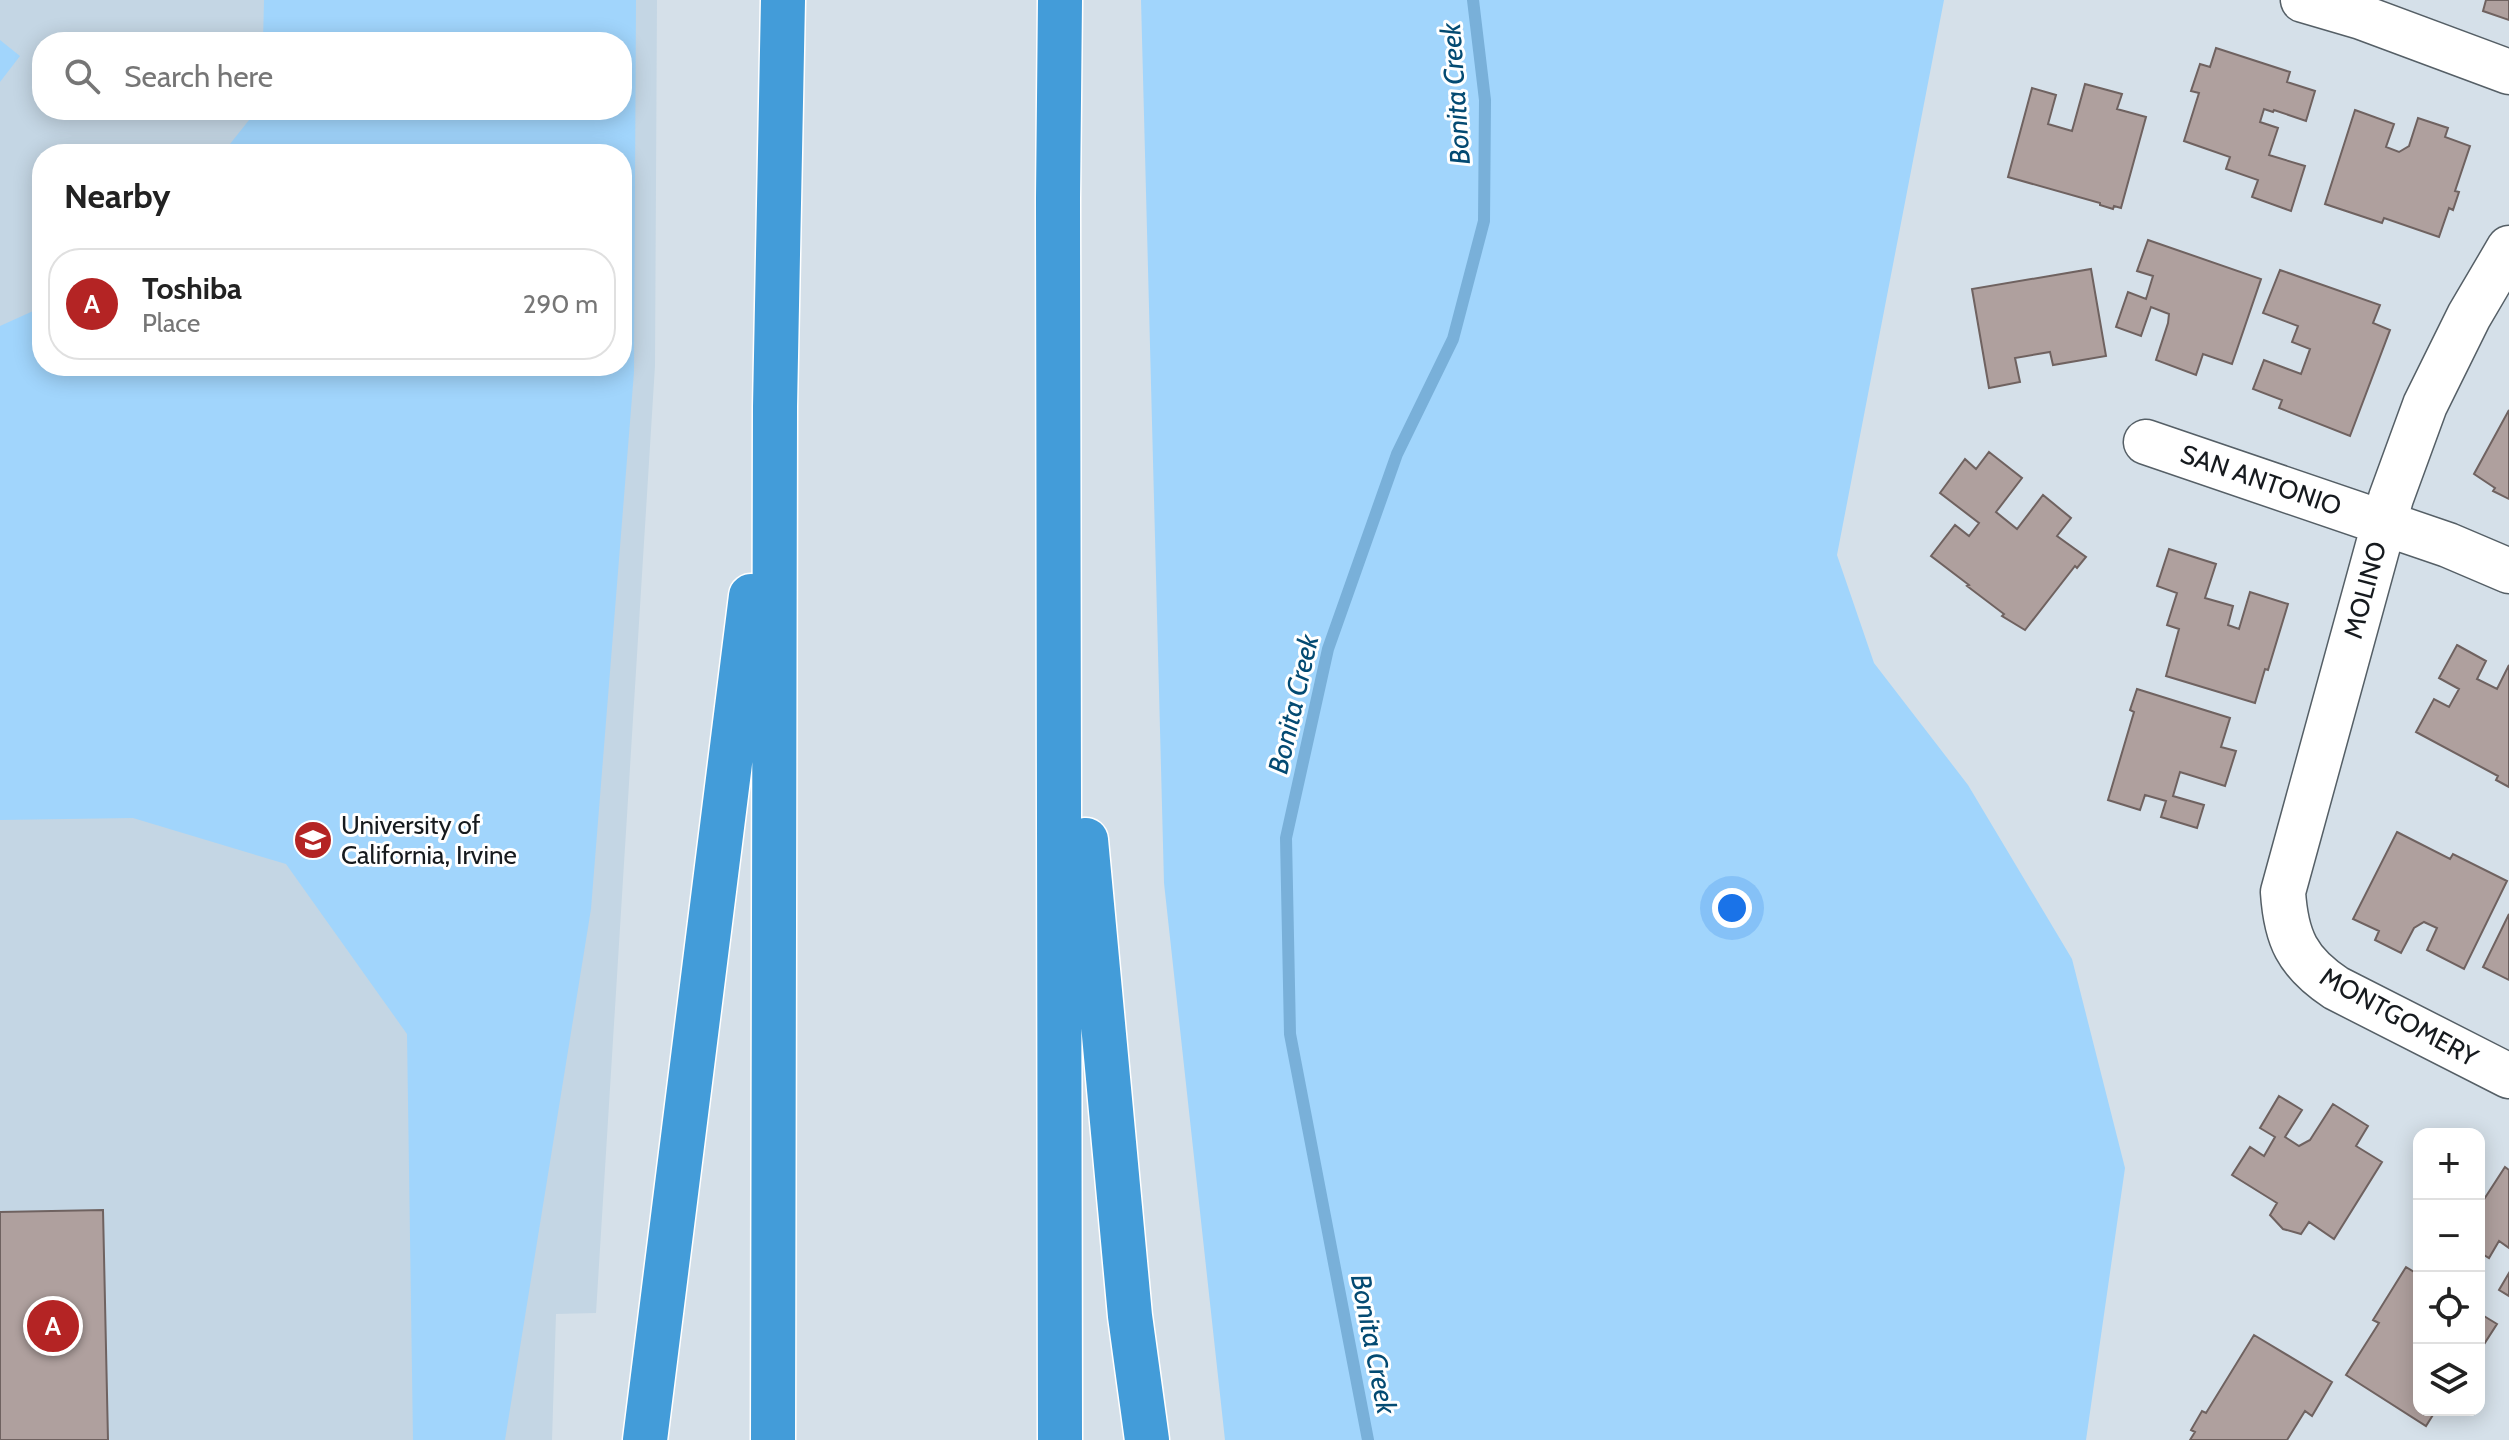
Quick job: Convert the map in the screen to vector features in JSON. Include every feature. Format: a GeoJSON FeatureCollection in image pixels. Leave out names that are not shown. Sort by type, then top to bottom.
{"type":"FeatureCollection","features":[{"type":"Feature","properties":{"kind":"highway"},"geometry":{"type":"LineString","coordinates":[[773,1440],[775,407],[783,0]]}},
{"type":"Feature","properties":{"kind":"highway"},"geometry":{"type":"LineString","coordinates":[[1060,0],[1060,1440]]}},
{"type":"Feature","properties":{"kind":"highway"},"geometry":{"type":"LineString","coordinates":[[645,1440],[775,407]]}},
{"type":"Feature","properties":{"kind":"highway"},"geometry":{"type":"LineString","coordinates":[[1060,563],[1128,1300],[1147,1440]]}},
{"type":"Feature","properties":{"kind":"street"},"geometry":{"type":"LineString","coordinates":[[2303,0],[2361,17],[2509,72]]}},
{"type":"Feature","properties":{"kind":"street","name":"MOLINO"},"geometry":{"type":"LineString","coordinates":[[2296,950],[2285,922],[2283,892],[2383,522],[2425,405],[2469,316],[2509,248]]}},
{"type":"Feature","properties":{"kind":"street","name":"SAN ANTONIO"},"geometry":{"type":"LineString","coordinates":[[2146,442],[2448,545],[2509,571]]}},
{"type":"Feature","properties":{"kind":"street","name":"MONTGOMERY"},"geometry":{"type":"LineString","coordinates":[[2296,950],[2317,976],[2336,988],[2509,1076]]}},
{"type":"Feature","properties":{"kind":"shaded area","name":"University of California, Irvine"},"geometry":{"type":"Polygon","coordinates":[[[0,0],[657,0],[655,366],[596,1313],[556,1314],[552,1440],[0,1440],[0,0]]]}},
{"type":"Feature","properties":{"kind":"shaded area"},"geometry":{"type":"Polygon","coordinates":[[[264,0],[636,0],[634,372],[591,909],[505,1440],[413,1440],[407,1034],[286,864],[133,818],[0,820],[0,326],[32,312],[32,376],[632,376],[632,144],[230,144],[249,120],[632,120],[632,32],[263,32],[264,0]]]}},
{"type":"Feature","properties":{"kind":"shaded area"},"geometry":{"type":"Polygon","coordinates":[[[1141,0],[1944,0],[1837,555],[1874,663],[1968,785],[2072,959],[2125,1168],[2086,1440],[1225,1440],[1164,883],[1141,0]]]}},
{"type":"Feature","properties":{"kind":"shaded area"},"geometry":{"type":"Polygon","coordinates":[[[0,40],[20,56],[0,82],[0,40]]]}},
{"type":"Feature","properties":{"kind":"building"},"geometry":{"type":"Polygon","coordinates":[[[2486,0],[2509,0],[2509,20],[2483,11],[2486,0]]]}},
{"type":"Feature","properties":{"kind":"building"},"geometry":{"type":"Polygon","coordinates":[[[2216,48],[2290,72],[2287,82],[2315,91],[2306,121],[2264,109],[2260,122],[2278,128],[2269,155],[2305,166],[2291,211],[2252,197],[2258,180],[2226,169],[2230,157],[2184,141],[2199,93],[2191,91],[2200,64],[2210,67],[2216,48]]]}},
{"type":"Feature","properties":{"kind":"building"},"geometry":{"type":"Polygon","coordinates":[[[2085,84],[2122,94],[2117,109],[2146,117],[2121,208],[2114,206],[2113,209],[2008,177],[2032,88],[2056,95],[2048,124],[2072,131],[2085,84]]]}},
{"type":"Feature","properties":{"kind":"building"},"geometry":{"type":"Polygon","coordinates":[[[2355,110],[2394,124],[2386,147],[2399,152],[2409,146],[2418,118],[2448,128],[2445,137],[2470,146],[2455,191],[2459,192],[2453,210],[2449,208],[2439,237],[2384,218],[2382,223],[2325,204],[2355,110]]]}},
{"type":"Feature","properties":{"kind":"building"},"geometry":{"type":"Polygon","coordinates":[[[2148,240],[2261,279],[2232,364],[2203,354],[2196,375],[2156,360],[2169,314],[2151,307],[2141,336],[2116,327],[2128,292],[2146,299],[2153,276],[2137,271],[2148,240]]]}},
{"type":"Feature","properties":{"kind":"building"},"geometry":{"type":"Polygon","coordinates":[[[2091,269],[2106,356],[2053,365],[2050,352],[2015,358],[2020,382],[1989,388],[1972,289],[2091,269]]]}},
{"type":"Feature","properties":{"kind":"building"},"geometry":{"type":"Polygon","coordinates":[[[2280,270],[2380,305],[2373,323],[2390,330],[2350,436],[2279,408],[2282,400],[2253,389],[2264,360],[2301,374],[2310,349],[2292,342],[2298,326],[2263,313],[2280,270]]]}},
{"type":"Feature","properties":{"kind":"building"},"geometry":{"type":"Polygon","coordinates":[[[2509,410],[2509,499],[2493,491],[2495,488],[2474,474],[2509,410]]]}},
{"type":"Feature","properties":{"kind":"building"},"geometry":{"type":"Polygon","coordinates":[[[1989,452],[2022,478],[1996,512],[2017,529],[2043,495],[2071,518],[2057,536],[2086,557],[2077,568],[2075,566],[2025,630],[2002,616],[2004,614],[1931,556],[1955,525],[1969,536],[1979,523],[1940,493],[1965,459],[1976,469],[1989,452]]]}},
{"type":"Feature","properties":{"kind":"building"},"geometry":{"type":"Polygon","coordinates":[[[2169,549],[2216,564],[2205,598],[2233,606],[2228,625],[2239,629],[2250,592],[2288,604],[2255,703],[2166,676],[2179,629],[2167,625],[2177,593],[2157,586],[2169,549]]]}},
{"type":"Feature","properties":{"kind":"building"},"geometry":{"type":"Polygon","coordinates":[[[2457,645],[2486,661],[2477,679],[2497,689],[2509,665],[2509,787],[2496,780],[2498,776],[2416,732],[2434,699],[2449,707],[2459,689],[2439,678],[2457,645]]]}},
{"type":"Feature","properties":{"kind":"building"},"geometry":{"type":"Polygon","coordinates":[[[2137,689],[2230,718],[2221,747],[2236,751],[2225,786],[2180,772],[2173,796],[2204,805],[2197,828],[2161,817],[2166,801],[2145,795],[2140,810],[2108,800],[2134,712],[2130,710],[2137,689]]]}},
{"type":"Feature","properties":{"kind":"building"},"geometry":{"type":"Polygon","coordinates":[[[2397,832],[2450,859],[2453,854],[2507,881],[2464,969],[2427,950],[2437,928],[2424,922],[2414,928],[2401,953],[2375,940],[2379,931],[2353,919],[2397,832]]]}},
{"type":"Feature","properties":{"kind":"building"},"geometry":{"type":"Polygon","coordinates":[[[2509,914],[2509,980],[2483,967],[2509,914]]]}},
{"type":"Feature","properties":{"kind":"building"},"geometry":{"type":"Polygon","coordinates":[[[2279,1096],[2302,1110],[2285,1137],[2299,1146],[2310,1140],[2333,1104],[2368,1126],[2356,1146],[2382,1162],[2334,1239],[2309,1222],[2301,1234],[2283,1229],[2270,1215],[2277,1203],[2232,1175],[2250,1147],[2264,1156],[2275,1137],[2260,1128],[2279,1096]]]}},
{"type":"Feature","properties":{"kind":"building"},"geometry":{"type":"Polygon","coordinates":[[[2505,1167],[2509,1170],[2509,1248],[2499,1241],[2489,1258],[2485,1256],[2485,1198],[2505,1167]]]}},
{"type":"Feature","properties":{"kind":"building"},"geometry":{"type":"Polygon","coordinates":[[[103,1210],[108,1440],[0,1440],[0,1212],[103,1210]]]}},
{"type":"Feature","properties":{"kind":"building"},"geometry":{"type":"Polygon","coordinates":[[[2406,1267],[2413,1271],[2413,1416],[2432,1416],[2426,1426],[2346,1375],[2379,1323],[2373,1320],[2406,1267]]]}},
{"type":"Feature","properties":{"kind":"building"},"geometry":{"type":"Polygon","coordinates":[[[2509,1273],[2509,1296],[2499,1290],[2509,1273]]]}},
{"type":"Feature","properties":{"kind":"building"},"geometry":{"type":"Polygon","coordinates":[[[2485,1317],[2497,1324],[2485,1343],[2485,1317]]]}},
{"type":"Feature","properties":{"kind":"building"},"geometry":{"type":"Polygon","coordinates":[[[2254,1335],[2332,1382],[2312,1416],[2305,1411],[2287,1440],[2190,1440],[2195,1432],[2191,1430],[2202,1411],[2206,1413],[2254,1335]]]}},
{"type":"Feature","properties":{"kind":"waterway","name":"Bonita Creek"},"geometry":{"type":"LineString","coordinates":[[1368,1440],[1290,1034],[1286,838],[1328,649],[1397,454],[1453,339],[1484,221],[1485,100],[1473,0]]}},
{"type":"Feature","properties":{"kind":"place","name":"University of California, Irvine"},"geometry":{"type":"Point","coordinates":[313,840]}},
{"type":"Feature","properties":{"kind":"place","name":"Toshiba"},"geometry":{"type":"Point","coordinates":[53,1326]}}]}
